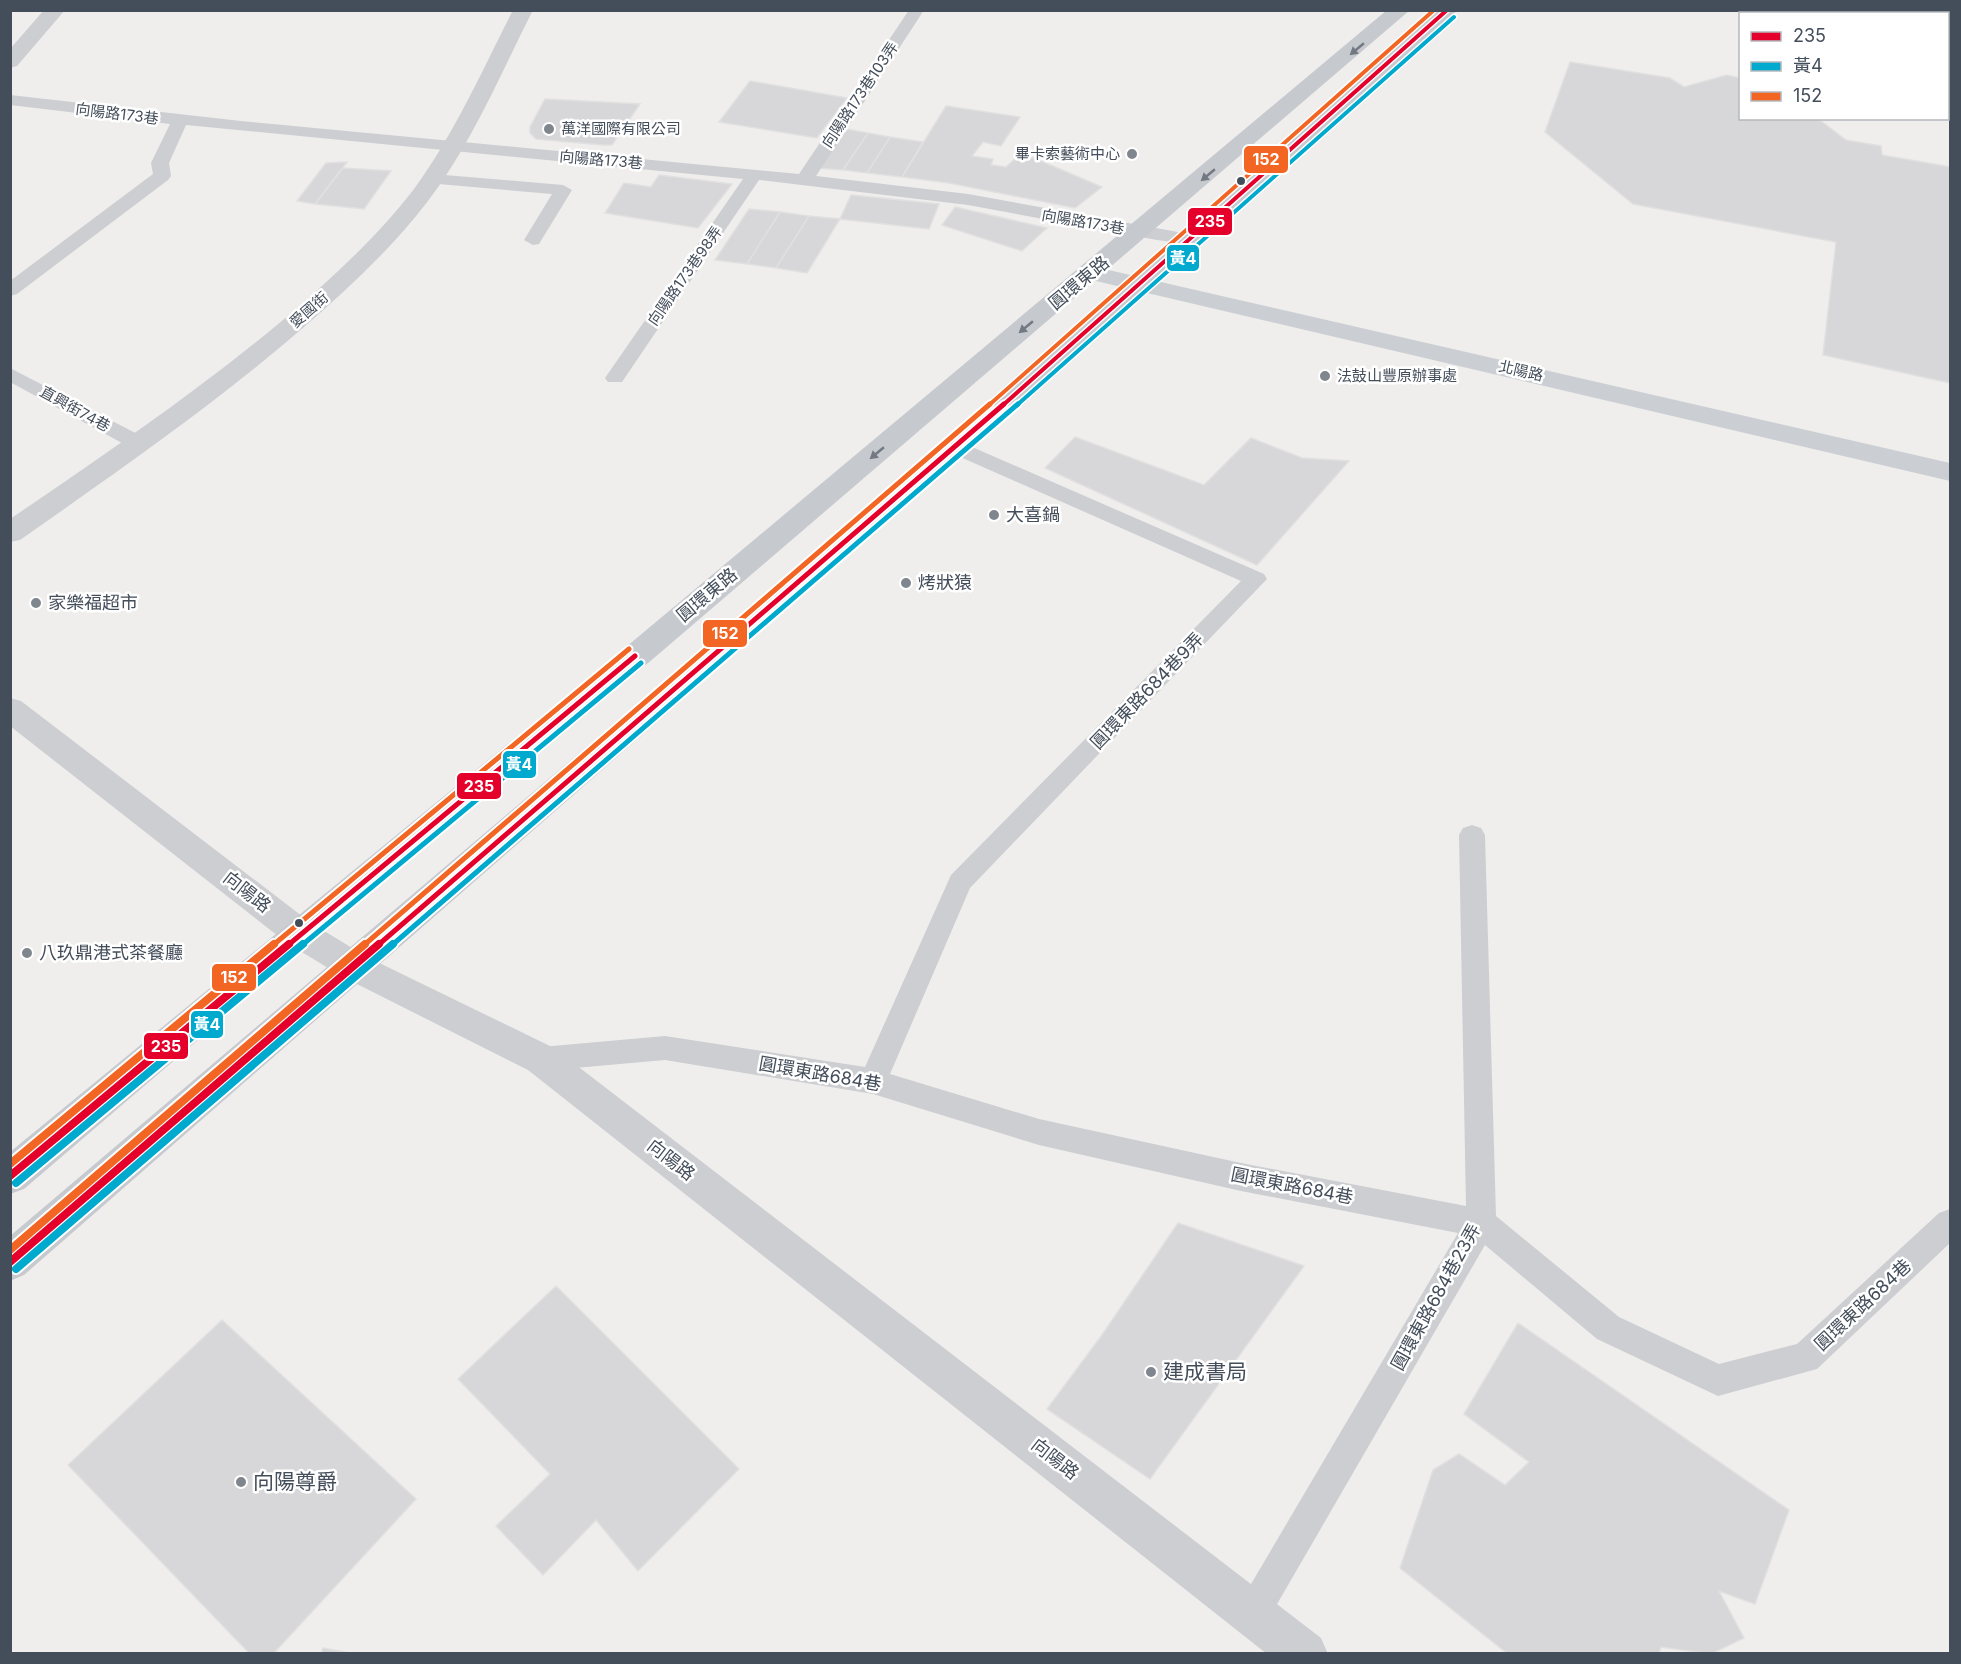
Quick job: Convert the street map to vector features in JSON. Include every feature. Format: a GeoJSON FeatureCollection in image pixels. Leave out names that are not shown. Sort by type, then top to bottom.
{"type":"FeatureCollection","features":[{"type":"Feature","properties":{"kind":"main road","name":"圓環東路"},"geometry":{"type":"LineString","coordinates":[[10,1176],[299,933],[643,650],[1400,10]]}},
{"type":"Feature","properties":{"kind":"main road"},"geometry":{"type":"LineString","coordinates":[[10,1262],[956,447],[1140,286],[1189,239],[1448,10]]}},
{"type":"Feature","properties":{"kind":"street"},"geometry":{"type":"LineString","coordinates":[[10,62],[55,10]]}},
{"type":"Feature","properties":{"kind":"street","name":"愛國街"},"geometry":{"type":"LineString","coordinates":[[10,532],[140,444],[247,365],[344,279],[394,226],[433,178],[523,10]]}},
{"type":"Feature","properties":{"kind":"street","name":"北陽路"},"geometry":{"type":"LineString","coordinates":[[1091,273],[1950,472]]}},
{"type":"Feature","properties":{"kind":"street","name":"向陽路"},"geometry":{"type":"LineString","coordinates":[[10,709],[299,933],[354,967],[541,1059],[1305,1653]]}},
{"type":"Feature","properties":{"kind":"lane","name":"向陽路173巷103弄"},"geometry":{"type":"LineString","coordinates":[[804,180],[917,10]]}},
{"type":"Feature","properties":{"kind":"lane","name":"向陽路173巷"},"geometry":{"type":"LineString","coordinates":[[10,100],[179,122],[755,174],[940,195],[1189,239]]}},
{"type":"Feature","properties":{"kind":"lane"},"geometry":{"type":"LineString","coordinates":[[10,290],[162,176],[160,163],[179,122]]}},
{"type":"Feature","properties":{"kind":"lane","name":"向陽路173巷98弄"},"geometry":{"type":"LineString","coordinates":[[615,378],[755,174]]}},
{"type":"Feature","properties":{"kind":"lane"},"geometry":{"type":"LineString","coordinates":[[433,178],[563,190],[533,240]]}},
{"type":"Feature","properties":{"kind":"lane","name":"直興街74巷"},"geometry":{"type":"LineString","coordinates":[[10,374],[140,444]]}},
{"type":"Feature","properties":{"kind":"lane","name":"圓環東路684巷9弄"},"geometry":{"type":"LineString","coordinates":[[873,1081],[960,882],[1256,579],[956,447]]}},
{"type":"Feature","properties":{"kind":"lane","name":"圓環東路684巷23弄"},"geometry":{"type":"LineString","coordinates":[[1253,1613],[1481,1223],[1472,835]]}},
{"type":"Feature","properties":{"kind":"lane","name":"圓環東路684巷"},"geometry":{"type":"LineString","coordinates":[[541,1059],[665,1048],[873,1081],[1039,1132],[1241,1177],[1481,1223],[1608,1328],[1718,1380],[1806,1358],[1950,1223]]}},
{"type":"Feature","properties":{"kind":"building"},"geometry":{"type":"Polygon","coordinates":[[[1570,62],[1670,78],[1684,87],[1727,75],[1739,78],[1739,120],[1820,120],[1846,140],[1881,146],[1882,155],[1950,167],[1950,383],[1823,355],[1836,242],[1633,204],[1545,132],[1570,62]]]}},
{"type":"Feature","properties":{"kind":"building"},"geometry":{"type":"Polygon","coordinates":[[[750,81],[847,98],[817,138],[719,122],[750,81]]]}},
{"type":"Feature","properties":{"kind":"building"},"geometry":{"type":"Polygon","coordinates":[[[545,99],[640,104],[612,145],[603,145],[536,139],[530,133],[530,127],[545,99]]]}},
{"type":"Feature","properties":{"kind":"building"},"geometry":{"type":"Polygon","coordinates":[[[946,106],[1020,117],[1001,146],[983,142],[972,156],[993,159],[991,165],[1006,167],[1017,157],[1025,160],[1029,156],[1102,187],[1075,208],[949,183],[902,177],[946,106]]]}},
{"type":"Feature","properties":{"kind":"building"},"geometry":{"type":"Polygon","coordinates":[[[846,129],[868,133],[843,170],[818,168],[846,129]]]}},
{"type":"Feature","properties":{"kind":"building"},"geometry":{"type":"Polygon","coordinates":[[[868,133],[890,137],[867,173],[843,170],[868,133]]]}},
{"type":"Feature","properties":{"kind":"building"},"geometry":{"type":"Polygon","coordinates":[[[890,137],[923,142],[902,177],[867,173],[890,137]]]}},
{"type":"Feature","properties":{"kind":"building"},"geometry":{"type":"Polygon","coordinates":[[[347,162],[315,204],[297,201],[326,163],[347,162]]]}},
{"type":"Feature","properties":{"kind":"building"},"geometry":{"type":"Polygon","coordinates":[[[343,168],[391,171],[364,209],[315,204],[343,168]]]}},
{"type":"Feature","properties":{"kind":"building"},"geometry":{"type":"Polygon","coordinates":[[[659,175],[732,184],[698,228],[605,213],[624,183],[651,187],[659,175]]]}},
{"type":"Feature","properties":{"kind":"building"},"geometry":{"type":"Polygon","coordinates":[[[851,195],[939,204],[929,229],[840,219],[851,195]]]}},
{"type":"Feature","properties":{"kind":"building"},"geometry":{"type":"Polygon","coordinates":[[[955,207],[1047,228],[1022,251],[942,225],[955,207]]]}},
{"type":"Feature","properties":{"kind":"building"},"geometry":{"type":"Polygon","coordinates":[[[749,209],[780,212],[747,264],[715,260],[749,209]]]}},
{"type":"Feature","properties":{"kind":"building"},"geometry":{"type":"Polygon","coordinates":[[[780,212],[809,216],[776,268],[747,264],[780,212]]]}},
{"type":"Feature","properties":{"kind":"building"},"geometry":{"type":"Polygon","coordinates":[[[809,216],[840,219],[807,273],[776,268],[809,216]]]}},
{"type":"Feature","properties":{"kind":"building"},"geometry":{"type":"Polygon","coordinates":[[[1075,437],[1204,485],[1251,438],[1302,458],[1349,461],[1257,565],[1045,468],[1075,437]]]}},
{"type":"Feature","properties":{"kind":"building","name":"建成書局"},"geometry":{"type":"Polygon","coordinates":[[[1178,1223],[1304,1266],[1150,1479],[1047,1409],[1102,1335],[1178,1223]]]}},
{"type":"Feature","properties":{"kind":"building"},"geometry":{"type":"Polygon","coordinates":[[[556,1286],[739,1469],[638,1571],[596,1520],[543,1575],[496,1526],[550,1474],[458,1379],[556,1286]]]}},
{"type":"Feature","properties":{"kind":"building","name":"向陽尊爵"},"geometry":{"type":"Polygon","coordinates":[[[222,1320],[416,1499],[273,1654],[250,1654],[68,1465],[222,1320]]]}},
{"type":"Feature","properties":{"kind":"building"},"geometry":{"type":"Polygon","coordinates":[[[1518,1323],[1789,1510],[1755,1604],[1719,1591],[1744,1638],[1711,1654],[1661,1647],[1659,1654],[1508,1654],[1400,1568],[1433,1470],[1459,1454],[1505,1485],[1529,1462],[1464,1414],[1518,1323]]]}},
{"type":"Feature","properties":{"kind":"building"},"geometry":{"type":"Polygon","coordinates":[[[323,1648],[356,1654],[321,1654],[323,1648]]]}},
{"type":"Feature","properties":{"kind":"transit line","name":"152"},"geometry":{"type":"LineString","coordinates":[[10,1250],[950,440],[1434,10]]}},
{"type":"Feature","properties":{"kind":"transit line","name":"235"},"geometry":{"type":"LineString","coordinates":[[10,1262],[956,447],[1447,10]]}},
{"type":"Feature","properties":{"kind":"transit line","name":"黃4"},"geometry":{"type":"LineString","coordinates":[[16,1269],[962,454],[1454,17]]}},
{"type":"Feature","properties":{"kind":"transit line","name":"152"},"geometry":{"type":"LineString","coordinates":[[10,1164],[629,649]]}},
{"type":"Feature","properties":{"kind":"transit line","name":"235"},"geometry":{"type":"LineString","coordinates":[[10,1176],[635,656]]}},
{"type":"Feature","properties":{"kind":"transit line","name":"黃4"},"geometry":{"type":"LineString","coordinates":[[16,1183],[641,663]]}},
{"type":"Feature","properties":{"kind":"place","name":"萬洋國際有限公司"},"geometry":{"type":"Point","coordinates":[549,129]}},
{"type":"Feature","properties":{"kind":"place","name":"畢卡索藝術中心"},"geometry":{"type":"Point","coordinates":[1132,154]}},
{"type":"Feature","properties":{"kind":"place","name":"法鼓山豐原辦事處"},"geometry":{"type":"Point","coordinates":[1325,376]}},
{"type":"Feature","properties":{"kind":"place","name":"大喜鍋"},"geometry":{"type":"Point","coordinates":[994,515]}},
{"type":"Feature","properties":{"kind":"place","name":"烤狀猿"},"geometry":{"type":"Point","coordinates":[906,583]}},
{"type":"Feature","properties":{"kind":"place","name":"家樂福超市"},"geometry":{"type":"Point","coordinates":[36,603]}},
{"type":"Feature","properties":{"kind":"place","name":"八玖鼎港式茶餐廳"},"geometry":{"type":"Point","coordinates":[27,953]}},
{"type":"Feature","properties":{"kind":"place","name":"建成書局"},"geometry":{"type":"Point","coordinates":[1151,1372]}},
{"type":"Feature","properties":{"kind":"place","name":"向陽尊爵"},"geometry":{"type":"Point","coordinates":[241,1482]}}]}
